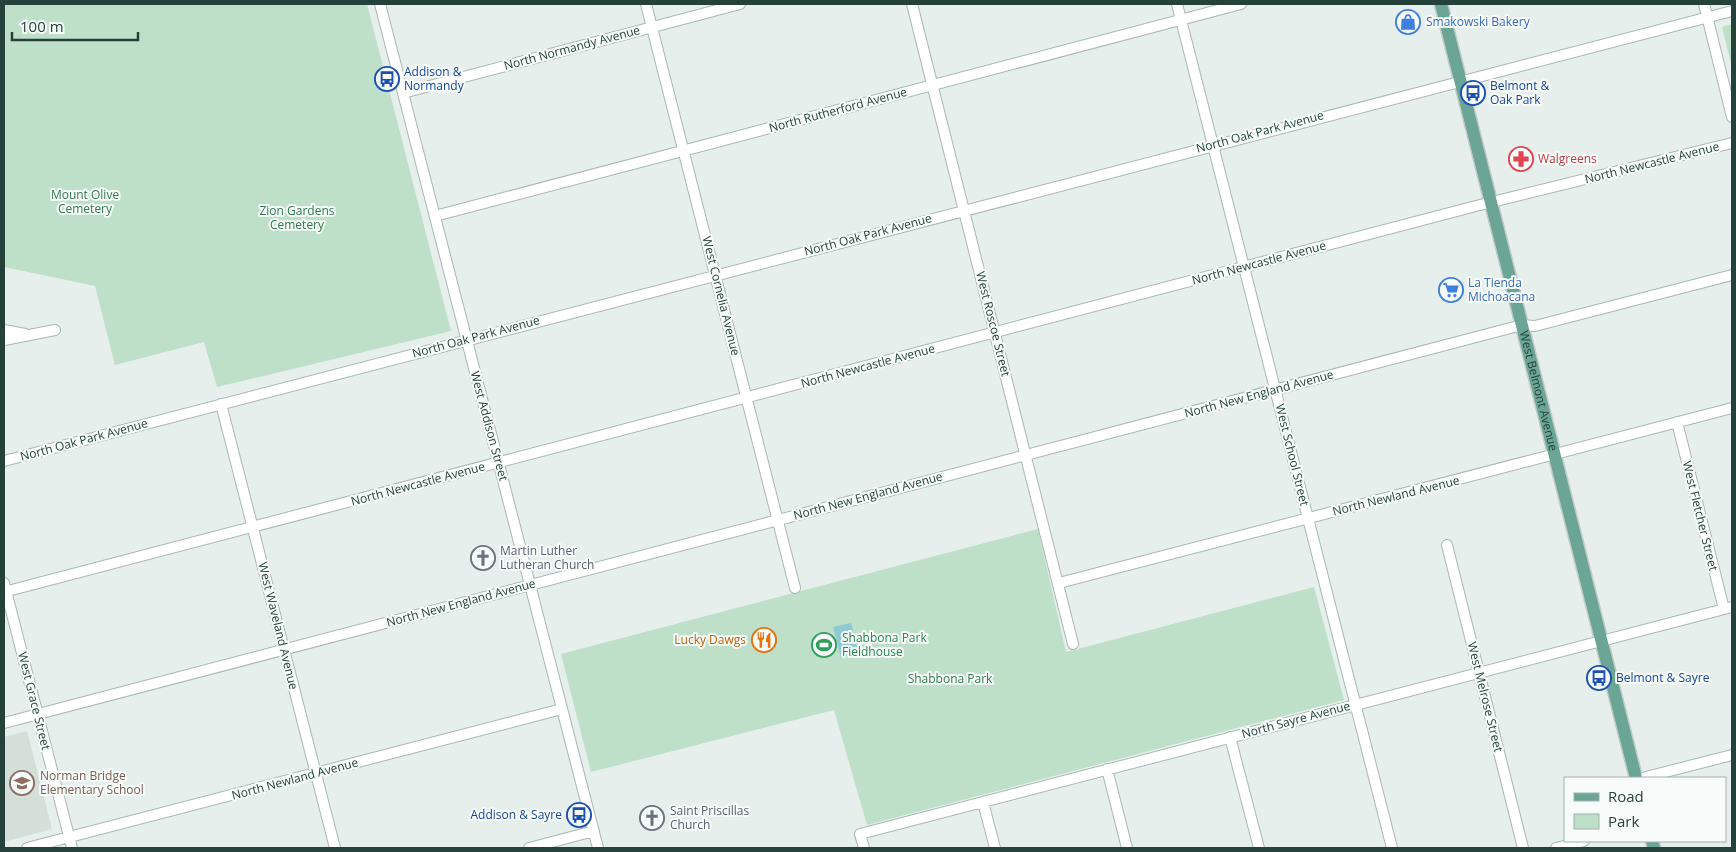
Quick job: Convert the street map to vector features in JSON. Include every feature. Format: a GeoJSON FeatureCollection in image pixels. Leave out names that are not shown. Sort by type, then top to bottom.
{"type":"FeatureCollection","features":[{"type":"Feature","properties":{"kind":"main road","name":"West Belmont Avenue"},"geometry":{"type":"LineString","coordinates":[[1441,4],[1636,777]]}},
{"type":"Feature","properties":{"kind":"street","name":"West Addison Street"},"geometry":{"type":"LineString","coordinates":[[380,4],[598,848]]}},
{"type":"Feature","properties":{"kind":"street","name":"West Cornelia Avenue"},"geometry":{"type":"LineString","coordinates":[[646,4],[795,588]]}},
{"type":"Feature","properties":{"kind":"street","name":"North Normandy Avenue"},"geometry":{"type":"LineString","coordinates":[[403,93],[740,4]]}},
{"type":"Feature","properties":{"kind":"street","name":"West Roscoe Street"},"geometry":{"type":"LineString","coordinates":[[912,4],[1073,644]]}},
{"type":"Feature","properties":{"kind":"street","name":"West School Street"},"geometry":{"type":"LineString","coordinates":[[1177,4],[1392,848]]}},
{"type":"Feature","properties":{"kind":"street","name":"North Rutherford Avenue"},"geometry":{"type":"LineString","coordinates":[[434,216],[1241,4]]}},
{"type":"Feature","properties":{"kind":"street"},"geometry":{"type":"LineString","coordinates":[[1704,4],[1732,117]]}},
{"type":"Feature","properties":{"kind":"street","name":"North Oak Park Avenue"},"geometry":{"type":"LineString","coordinates":[[4,461],[1732,10]]}},
{"type":"Feature","properties":{"kind":"street","name":"North Newcastle Avenue"},"geometry":{"type":"LineString","coordinates":[[4,589],[252,527],[1244,267],[1732,143]]}},
{"type":"Feature","properties":{"kind":"street","name":"North New England Avenue"},"geometry":{"type":"LineString","coordinates":[[4,723],[1522,325],[1535,326],[1732,275]]}},
{"type":"Feature","properties":{"kind":"street"},"geometry":{"type":"LineString","coordinates":[[4,330],[28,334]]}},
{"type":"Feature","properties":{"kind":"street"},"geometry":{"type":"LineString","coordinates":[[4,340],[55,330]]}},
{"type":"Feature","properties":{"kind":"street","name":"West Waveland Avenue"},"geometry":{"type":"LineString","coordinates":[[221,404],[335,848]]}},
{"type":"Feature","properties":{"kind":"street","name":"North Newland Avenue"},"geometry":{"type":"LineString","coordinates":[[1059,583],[1732,408]]}},
{"type":"Feature","properties":{"kind":"street","name":"West Fletcher Street"},"geometry":{"type":"LineString","coordinates":[[1677,422],[1728,608]]}},
{"type":"Feature","properties":{"kind":"street","name":"West Melrose Street"},"geometry":{"type":"LineString","coordinates":[[1447,545],[1523,848]]}},
{"type":"Feature","properties":{"kind":"street","name":"West Grace Street"},"geometry":{"type":"LineString","coordinates":[[4,589],[72,848]]}},
{"type":"Feature","properties":{"kind":"street","name":"North Sayre Avenue"},"geometry":{"type":"LineString","coordinates":[[864,848],[860,834],[1728,608]]}},
{"type":"Feature","properties":{"kind":"street","name":"North Newland Avenue"},"geometry":{"type":"LineString","coordinates":[[27,848],[562,709]]}},
{"type":"Feature","properties":{"kind":"street"},"geometry":{"type":"LineString","coordinates":[[1230,737],[1258,848]]}},
{"type":"Feature","properties":{"kind":"street"},"geometry":{"type":"LineString","coordinates":[[1646,777],[1732,755]]}},
{"type":"Feature","properties":{"kind":"street"},"geometry":{"type":"LineString","coordinates":[[1106,769],[1127,848]]}},
{"type":"Feature","properties":{"kind":"street"},"geometry":{"type":"LineString","coordinates":[[983,802],[995,848]]}},
{"type":"Feature","properties":{"kind":"street"},"geometry":{"type":"LineString","coordinates":[[529,848],[594,831]]}},
{"type":"Feature","properties":{"kind":"street"},"geometry":{"type":"LineString","coordinates":[[1556,848],[1580,842]]}},
{"type":"Feature","properties":{"kind":"shaded area","name":"Norman Bridge Elementary School"},"geometry":{"type":"Polygon","coordinates":[[[27,731],[52,829],[4,842],[4,737],[27,731]]]}},
{"type":"Feature","properties":{"kind":"green space","name":"Zion Gardens Cemetery"},"geometry":{"type":"Polygon","coordinates":[[[4,4],[367,4],[451,331],[217,387],[204,342],[115,365],[95,286],[4,267],[4,4]]]}},
{"type":"Feature","properties":{"kind":"green space"},"geometry":{"type":"Polygon","coordinates":[[[1732,24],[1732,68],[1722,27],[1732,24]]]}},
{"type":"Feature","properties":{"kind":"green space","name":"Shabbona Park"},"geometry":{"type":"Polygon","coordinates":[[[1038,529],[1066,652],[1314,587],[1344,700],[867,825],[834,710],[591,772],[561,654],[1038,529]]]}},
{"type":"Feature","properties":{"kind":"water"},"geometry":{"type":"Polygon","coordinates":[[[851,623],[859,653],[841,658],[833,627],[851,623]]]}},
{"type":"Feature","properties":{"kind":"place","name":"Smakowski Bakery"},"geometry":{"type":"Point","coordinates":[1408,22]}},
{"type":"Feature","properties":{"kind":"place","name":"Addison & Normandy"},"geometry":{"type":"Point","coordinates":[387,79]}},
{"type":"Feature","properties":{"kind":"place","name":"Belmont & Oak Park"},"geometry":{"type":"Point","coordinates":[1473,93]}},
{"type":"Feature","properties":{"kind":"place","name":"Walgreens"},"geometry":{"type":"Point","coordinates":[1521,159]}},
{"type":"Feature","properties":{"kind":"place","name":"La Tienda Michoacana"},"geometry":{"type":"Point","coordinates":[1451,290]}},
{"type":"Feature","properties":{"kind":"place","name":"Martin Luther Lutheran Church"},"geometry":{"type":"Point","coordinates":[483,558]}},
{"type":"Feature","properties":{"kind":"place","name":"Lucky Dawgs"},"geometry":{"type":"Point","coordinates":[764,640]}},
{"type":"Feature","properties":{"kind":"place","name":"Shabbona Park Fieldhouse"},"geometry":{"type":"Point","coordinates":[824,645]}},
{"type":"Feature","properties":{"kind":"place","name":"Belmont & Sayre"},"geometry":{"type":"Point","coordinates":[1599,678]}},
{"type":"Feature","properties":{"kind":"place","name":"Norman Bridge Elementary School"},"geometry":{"type":"Point","coordinates":[22,783]}},
{"type":"Feature","properties":{"kind":"place","name":"Addison & Sayre"},"geometry":{"type":"Point","coordinates":[579,815]}},
{"type":"Feature","properties":{"kind":"place","name":"Saint Priscillas Church"},"geometry":{"type":"Point","coordinates":[652,818]}},
{"type":"Feature","properties":{"kind":"park label","name":"Mount Olive Cemetery"},"geometry":{"type":"Point","coordinates":[85,202]}}]}
